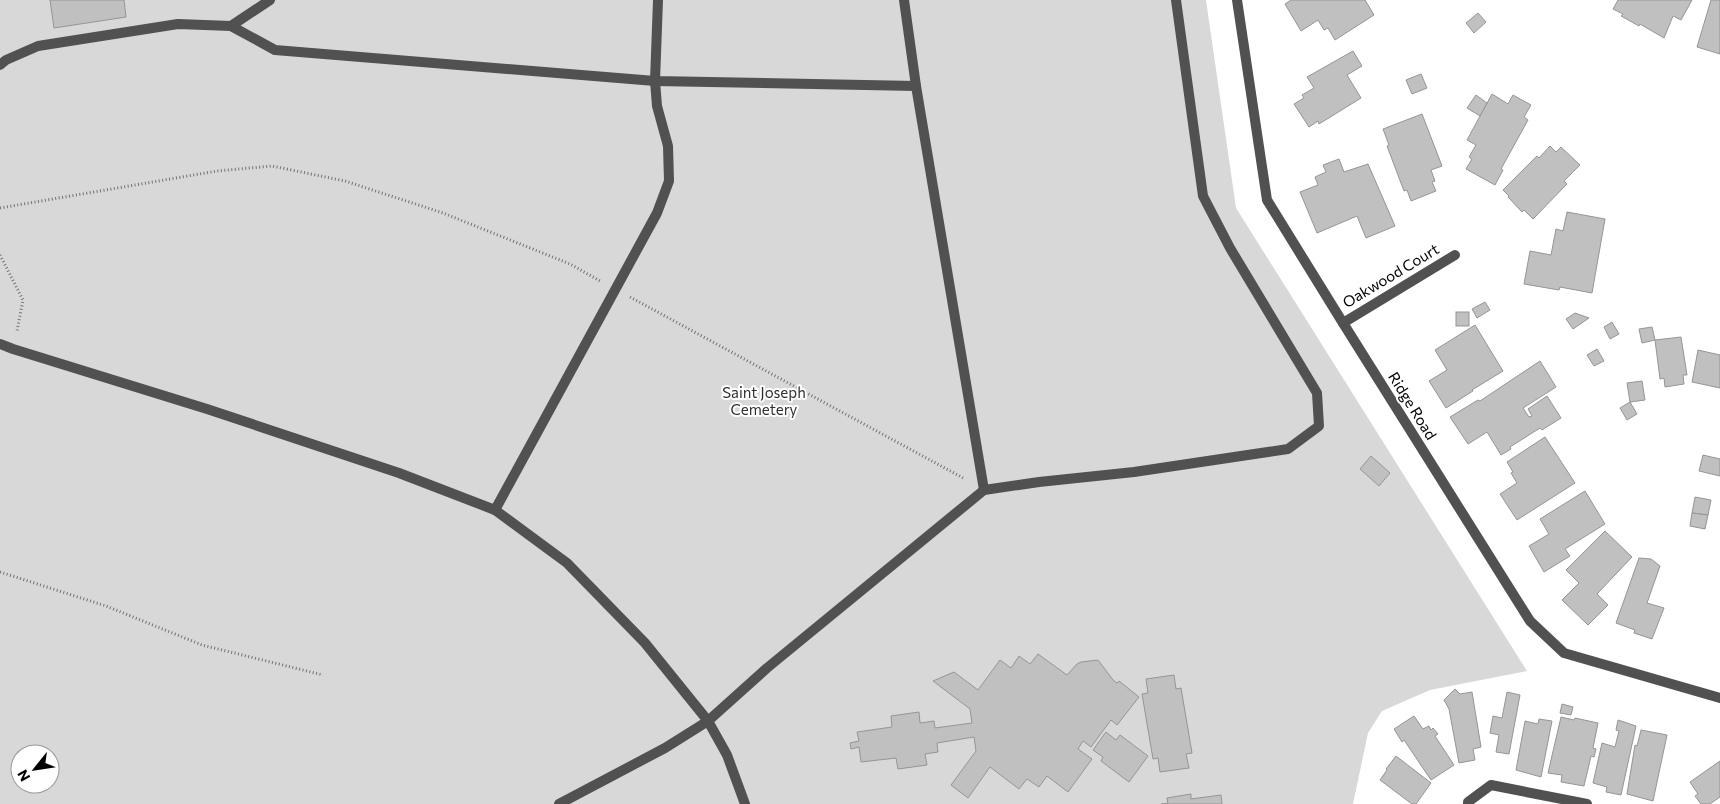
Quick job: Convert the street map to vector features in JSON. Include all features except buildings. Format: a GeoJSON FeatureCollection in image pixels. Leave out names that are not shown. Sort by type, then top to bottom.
{"type":"FeatureCollection","features":[{"type":"Feature","properties":{"kind":"street"},"geometry":{"type":"LineString","coordinates":[[231,26],[270,0]]}},
{"type":"Feature","properties":{"kind":"street"},"geometry":{"type":"LineString","coordinates":[[494,510],[657,213],[669,181],[668,146],[656,106],[658,0]]}},
{"type":"Feature","properties":{"kind":"street"},"geometry":{"type":"LineString","coordinates":[[904,0],[916,86],[984,490]]}},
{"type":"Feature","properties":{"kind":"street"},"geometry":{"type":"LineString","coordinates":[[559,804],[664,748],[708,721],[767,668],[984,490],[1134,472],[1288,449],[1319,426],[1317,393],[1230,248],[1203,196],[1176,0]]}},
{"type":"Feature","properties":{"kind":"street","name":"Ridge Road"},"geometry":{"type":"LineString","coordinates":[[1237,0],[1267,200],[1530,621],[1564,652],[1720,698]]}},
{"type":"Feature","properties":{"kind":"street"},"geometry":{"type":"LineString","coordinates":[[0,65],[6,60],[38,46],[178,24],[231,26],[275,50],[655,81],[916,86]]}},
{"type":"Feature","properties":{"kind":"street","name":"Oakwood Court"},"geometry":{"type":"LineString","coordinates":[[1343,323],[1455,255]]}},
{"type":"Feature","properties":{"kind":"street"},"geometry":{"type":"LineString","coordinates":[[0,344],[14,350],[207,409],[399,473],[494,510],[567,563],[645,643],[708,721],[727,754],[745,804]]}},
{"type":"Feature","properties":{"kind":"street"},"geometry":{"type":"LineString","coordinates":[[1468,804],[1468,802],[1491,785],[1587,804]]}},
{"type":"Feature","properties":{"kind":"path"},"geometry":{"type":"LineString","coordinates":[[0,208],[217,171],[272,166],[345,182],[443,213],[570,264],[984,490]]}},
{"type":"Feature","properties":{"kind":"path"},"geometry":{"type":"LineString","coordinates":[[0,255],[23,300],[14,350]]}},
{"type":"Feature","properties":{"kind":"path"},"geometry":{"type":"LineString","coordinates":[[0,572],[106,606],[202,645],[323,675]]}},
{"type":"Feature","properties":{"kind":"green space","name":"Saint Joseph Cemetery"},"geometry":{"type":"Polygon","coordinates":[[[0,0],[1206,0],[1236,208],[1527,671],[1430,690],[1382,711],[1368,733],[1353,804],[0,804],[0,0]]]}}]}
